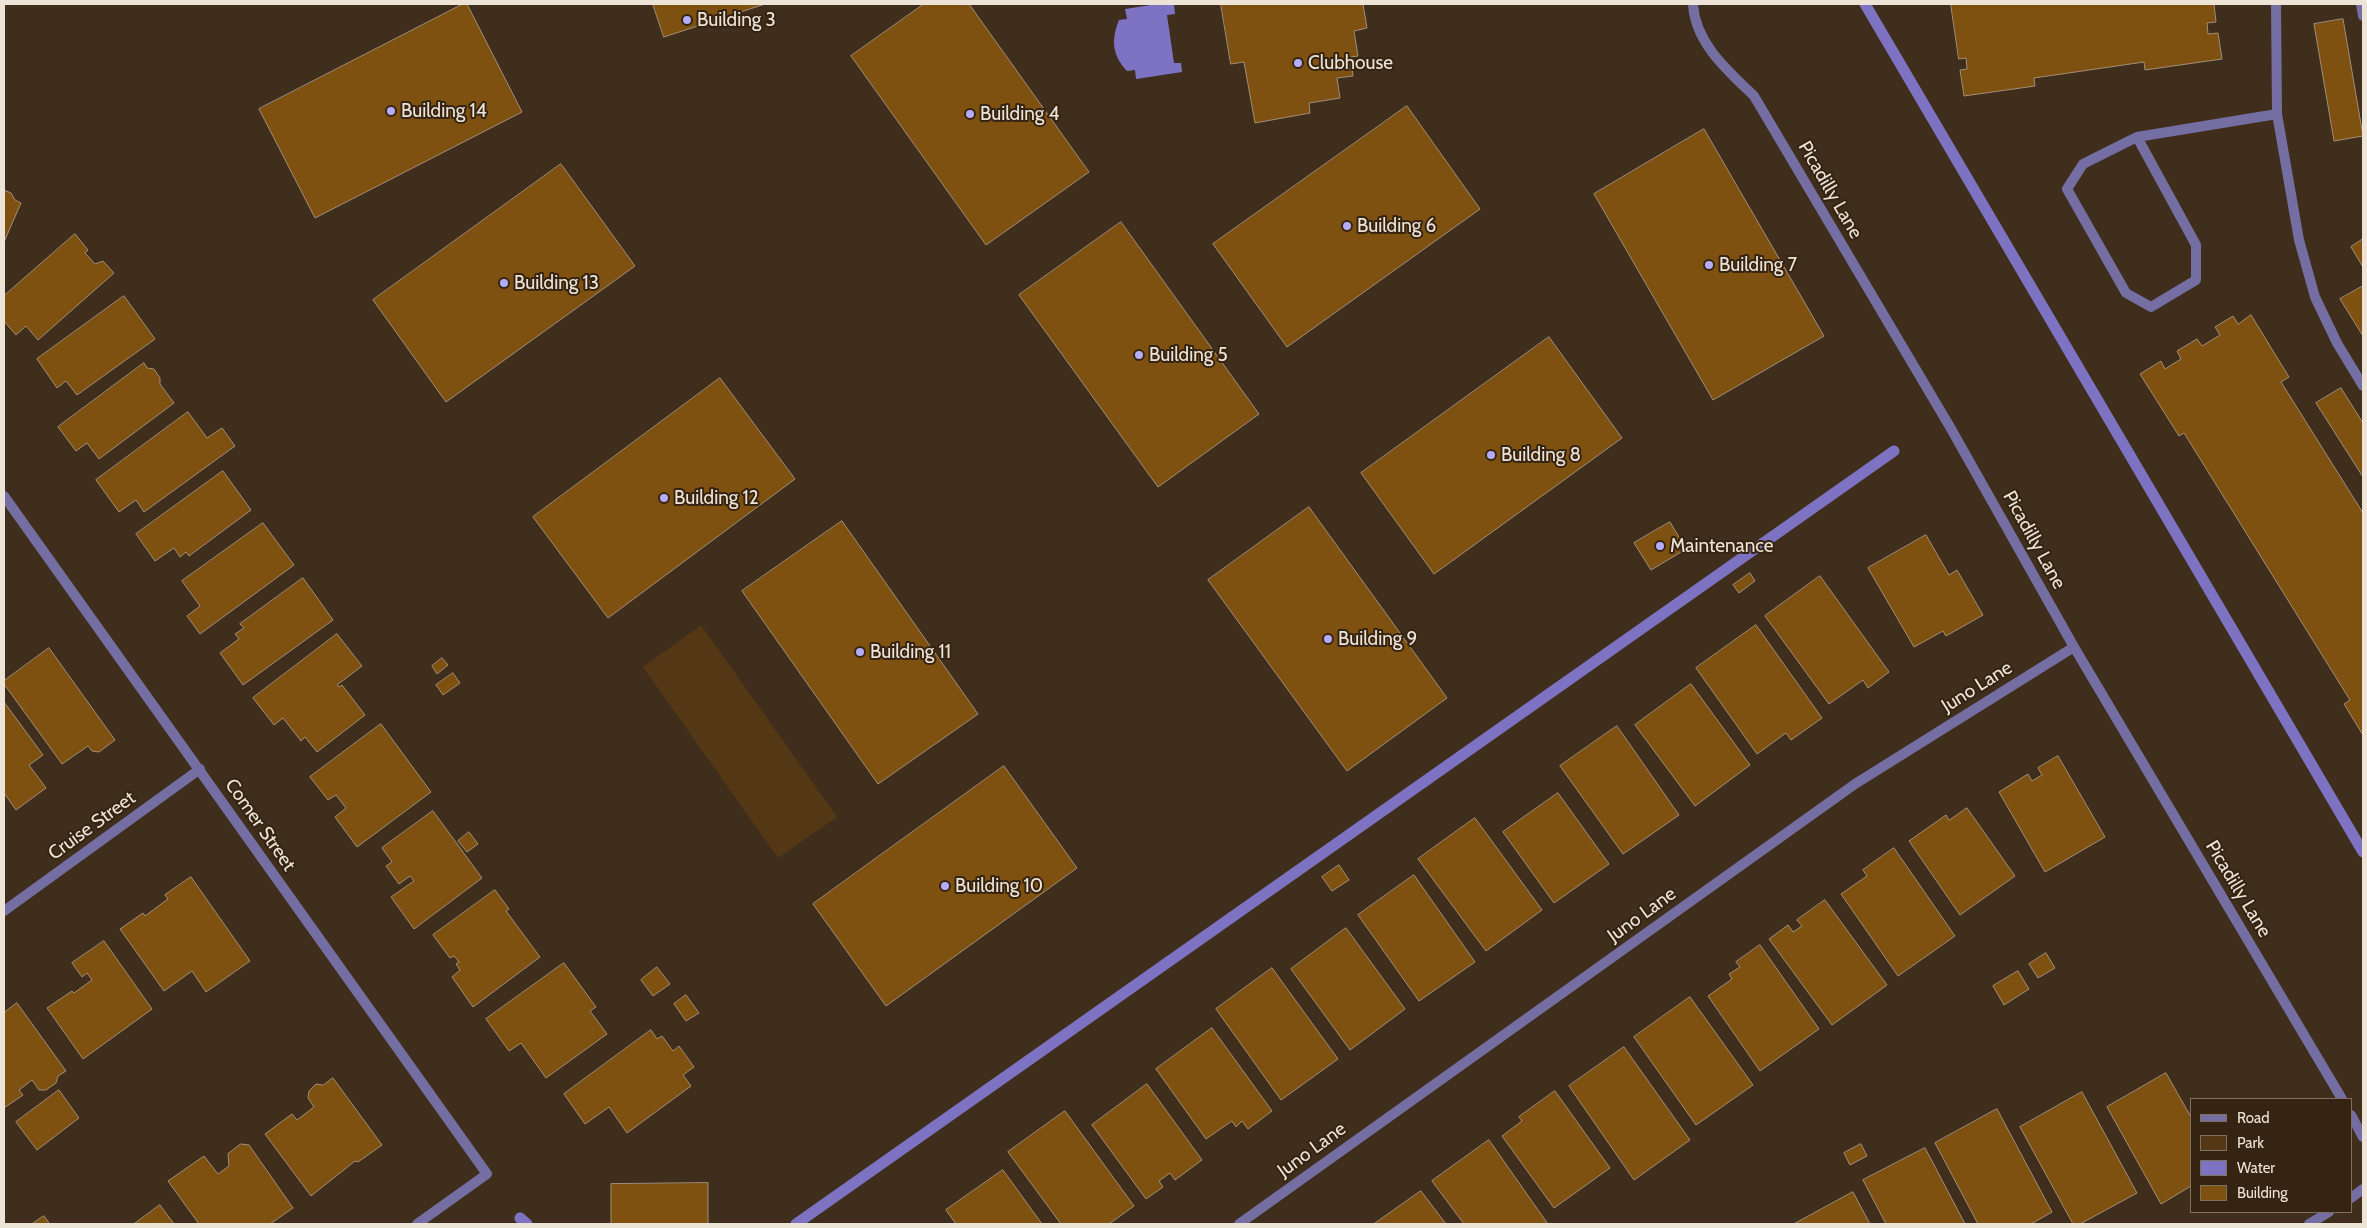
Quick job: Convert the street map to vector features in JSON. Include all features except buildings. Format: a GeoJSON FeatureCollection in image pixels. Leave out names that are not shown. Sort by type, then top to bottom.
{"type":"FeatureCollection","features":[{"type":"Feature","properties":{"kind":"street","name":"Picadilly Lane"},"geometry":{"type":"LineString","coordinates":[[1692,4],[1701,35],[1716,58],[1754,96],[1950,427],[2074,647],[2341,1098]]}},
{"type":"Feature","properties":{"kind":"street"},"geometry":{"type":"LineString","coordinates":[[2276,4],[2277,114],[2300,240],[2314,297],[2337,343],[2363,386]]}},
{"type":"Feature","properties":{"kind":"street"},"geometry":{"type":"LineString","coordinates":[[2361,4],[2363,16]]}},
{"type":"Feature","properties":{"kind":"street"},"geometry":{"type":"LineString","coordinates":[[2137,137],[2196,245],[2196,280],[2151,306],[2126,293],[2067,189],[2083,164],[2137,137],[2277,114]]}},
{"type":"Feature","properties":{"kind":"street","name":"Comer Street"},"geometry":{"type":"LineString","coordinates":[[4,496],[487,1174],[417,1224]]}},
{"type":"Feature","properties":{"kind":"street","name":"Juno Lane"},"geometry":{"type":"LineString","coordinates":[[1239,1224],[1855,784],[2074,647]]}},
{"type":"Feature","properties":{"kind":"street","name":"Cruise Street"},"geometry":{"type":"LineString","coordinates":[[4,911],[200,769]]}},
{"type":"Feature","properties":{"kind":"street"},"geometry":{"type":"LineString","coordinates":[[2352,1117],[2363,1137]]}},
{"type":"Feature","properties":{"kind":"street"},"geometry":{"type":"LineString","coordinates":[[2352,1197],[2363,1189]]}},
{"type":"Feature","properties":{"kind":"street"},"geometry":{"type":"LineString","coordinates":[[2309,1224],[2327,1213]]}},
{"type":"Feature","properties":{"kind":"green space"},"geometry":{"type":"Polygon","coordinates":[[[701,625],[837,817],[778,858],[643,667],[701,625]]]}},
{"type":"Feature","properties":{"kind":"water"},"geometry":{"type":"Polygon","coordinates":[[[1157,4],[1174,4],[1175,14],[1167,15],[1174,63],[1181,63],[1182,72],[1136,79],[1135,70],[1127,71],[1118,59],[1114,47],[1116,27],[1119,20],[1127,19],[1125,9],[1157,4]]]}},
{"type":"Feature","properties":{"kind":"waterway"},"geometry":{"type":"LineString","coordinates":[[1865,4],[2363,852]]}},
{"type":"Feature","properties":{"kind":"waterway"},"geometry":{"type":"LineString","coordinates":[[796,1224],[1894,451]]}},
{"type":"Feature","properties":{"kind":"waterway"},"geometry":{"type":"LineString","coordinates":[[520,1218],[527,1224]]}},
{"type":"Feature","properties":{"kind":"place","name":"Building 3"},"geometry":{"type":"Point","coordinates":[687,20]}},
{"type":"Feature","properties":{"kind":"place","name":"Clubhouse"},"geometry":{"type":"Point","coordinates":[1298,63]}},
{"type":"Feature","properties":{"kind":"place","name":"Building 14"},"geometry":{"type":"Point","coordinates":[391,111]}},
{"type":"Feature","properties":{"kind":"place","name":"Building 4"},"geometry":{"type":"Point","coordinates":[970,114]}},
{"type":"Feature","properties":{"kind":"place","name":"Building 6"},"geometry":{"type":"Point","coordinates":[1347,226]}},
{"type":"Feature","properties":{"kind":"place","name":"Building 7"},"geometry":{"type":"Point","coordinates":[1709,265]}},
{"type":"Feature","properties":{"kind":"place","name":"Building 13"},"geometry":{"type":"Point","coordinates":[504,283]}},
{"type":"Feature","properties":{"kind":"place","name":"Building 5"},"geometry":{"type":"Point","coordinates":[1139,355]}},
{"type":"Feature","properties":{"kind":"place","name":"Building 8"},"geometry":{"type":"Point","coordinates":[1491,455]}},
{"type":"Feature","properties":{"kind":"place","name":"Building 12"},"geometry":{"type":"Point","coordinates":[664,498]}},
{"type":"Feature","properties":{"kind":"place","name":"Maintenance"},"geometry":{"type":"Point","coordinates":[1660,546]}},
{"type":"Feature","properties":{"kind":"place","name":"Building 9"},"geometry":{"type":"Point","coordinates":[1328,639]}},
{"type":"Feature","properties":{"kind":"place","name":"Building 11"},"geometry":{"type":"Point","coordinates":[860,652]}},
{"type":"Feature","properties":{"kind":"place","name":"Building 10"},"geometry":{"type":"Point","coordinates":[945,886]}}]}
